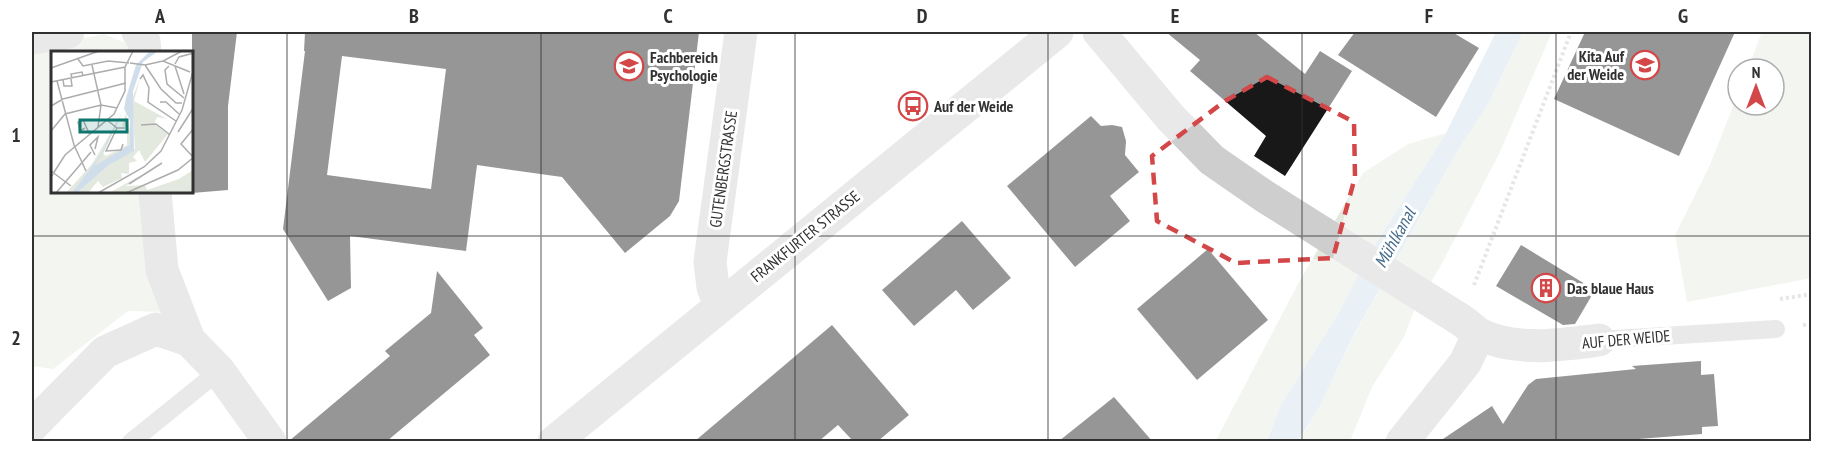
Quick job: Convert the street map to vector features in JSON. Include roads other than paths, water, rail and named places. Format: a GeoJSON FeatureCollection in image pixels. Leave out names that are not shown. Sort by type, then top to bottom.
{"type":"FeatureCollection","features":[{"type":"Feature","properties":{"kind":"street"},"geometry":{"type":"LineString","coordinates":[[32,38],[68,32]]}},
{"type":"Feature","properties":{"kind":"street"},"geometry":{"type":"LineString","coordinates":[[138,32],[144,41],[145,51]]}},
{"type":"Feature","properties":{"kind":"street","name":"GUTENBERGSTRASSE"},"geometry":{"type":"LineString","coordinates":[[720,306],[713,286],[710,262],[741,32]]}},
{"type":"Feature","properties":{"kind":"street","name":"FRANKFURTER STRASSE"},"geometry":{"type":"LineString","coordinates":[[554,441],[1057,32]]}},
{"type":"Feature","properties":{"kind":"street","name":"AUF DER WEIDE"},"geometry":{"type":"LineString","coordinates":[[1099,32],[1170,117],[1212,160],[1264,196],[1458,319],[1514,345],[1565,344],[1599,340]]}},
{"type":"Feature","properties":{"kind":"street"},"geometry":{"type":"LineString","coordinates":[[155,194],[162,270],[189,340],[219,371],[270,441]]}},
{"type":"Feature","properties":{"kind":"street"},"geometry":{"type":"LineString","coordinates":[[1402,441],[1465,363],[1458,319]]}},
{"type":"Feature","properties":{"kind":"street"},"geometry":{"type":"LineString","coordinates":[[32,426],[105,352],[156,329],[189,340]]}},
{"type":"Feature","properties":{"kind":"lane","name":"AUF DER WEIDE"},"geometry":{"type":"LineString","coordinates":[[1599,340],[1776,329]]}},
{"type":"Feature","properties":{"kind":"lane"},"geometry":{"type":"LineString","coordinates":[[131,441],[219,371]]}},
{"type":"Feature","properties":{"kind":"water","name":"Mühlkanal"},"geometry":{"type":"Polygon","coordinates":[[[1496,32],[1523,32],[1488,104],[1457,152],[1352,338],[1321,404],[1298,441],[1266,442],[1281,405],[1338,314],[1371,251],[1446,133],[1496,32]]]}},
{"type":"Feature","properties":{"kind":"place","name":"Kita Auf der Weide"},"geometry":{"type":"Point","coordinates":[1645,65]}},
{"type":"Feature","properties":{"kind":"place","name":"Fachbereich Psychologie"},"geometry":{"type":"Point","coordinates":[629,66]}},
{"type":"Feature","properties":{"kind":"place","name":"Auf der Weide"},"geometry":{"type":"Point","coordinates":[913,106]}},
{"type":"Feature","properties":{"kind":"place","name":"Das blaue Haus"},"geometry":{"type":"Point","coordinates":[1546,288]}}]}
